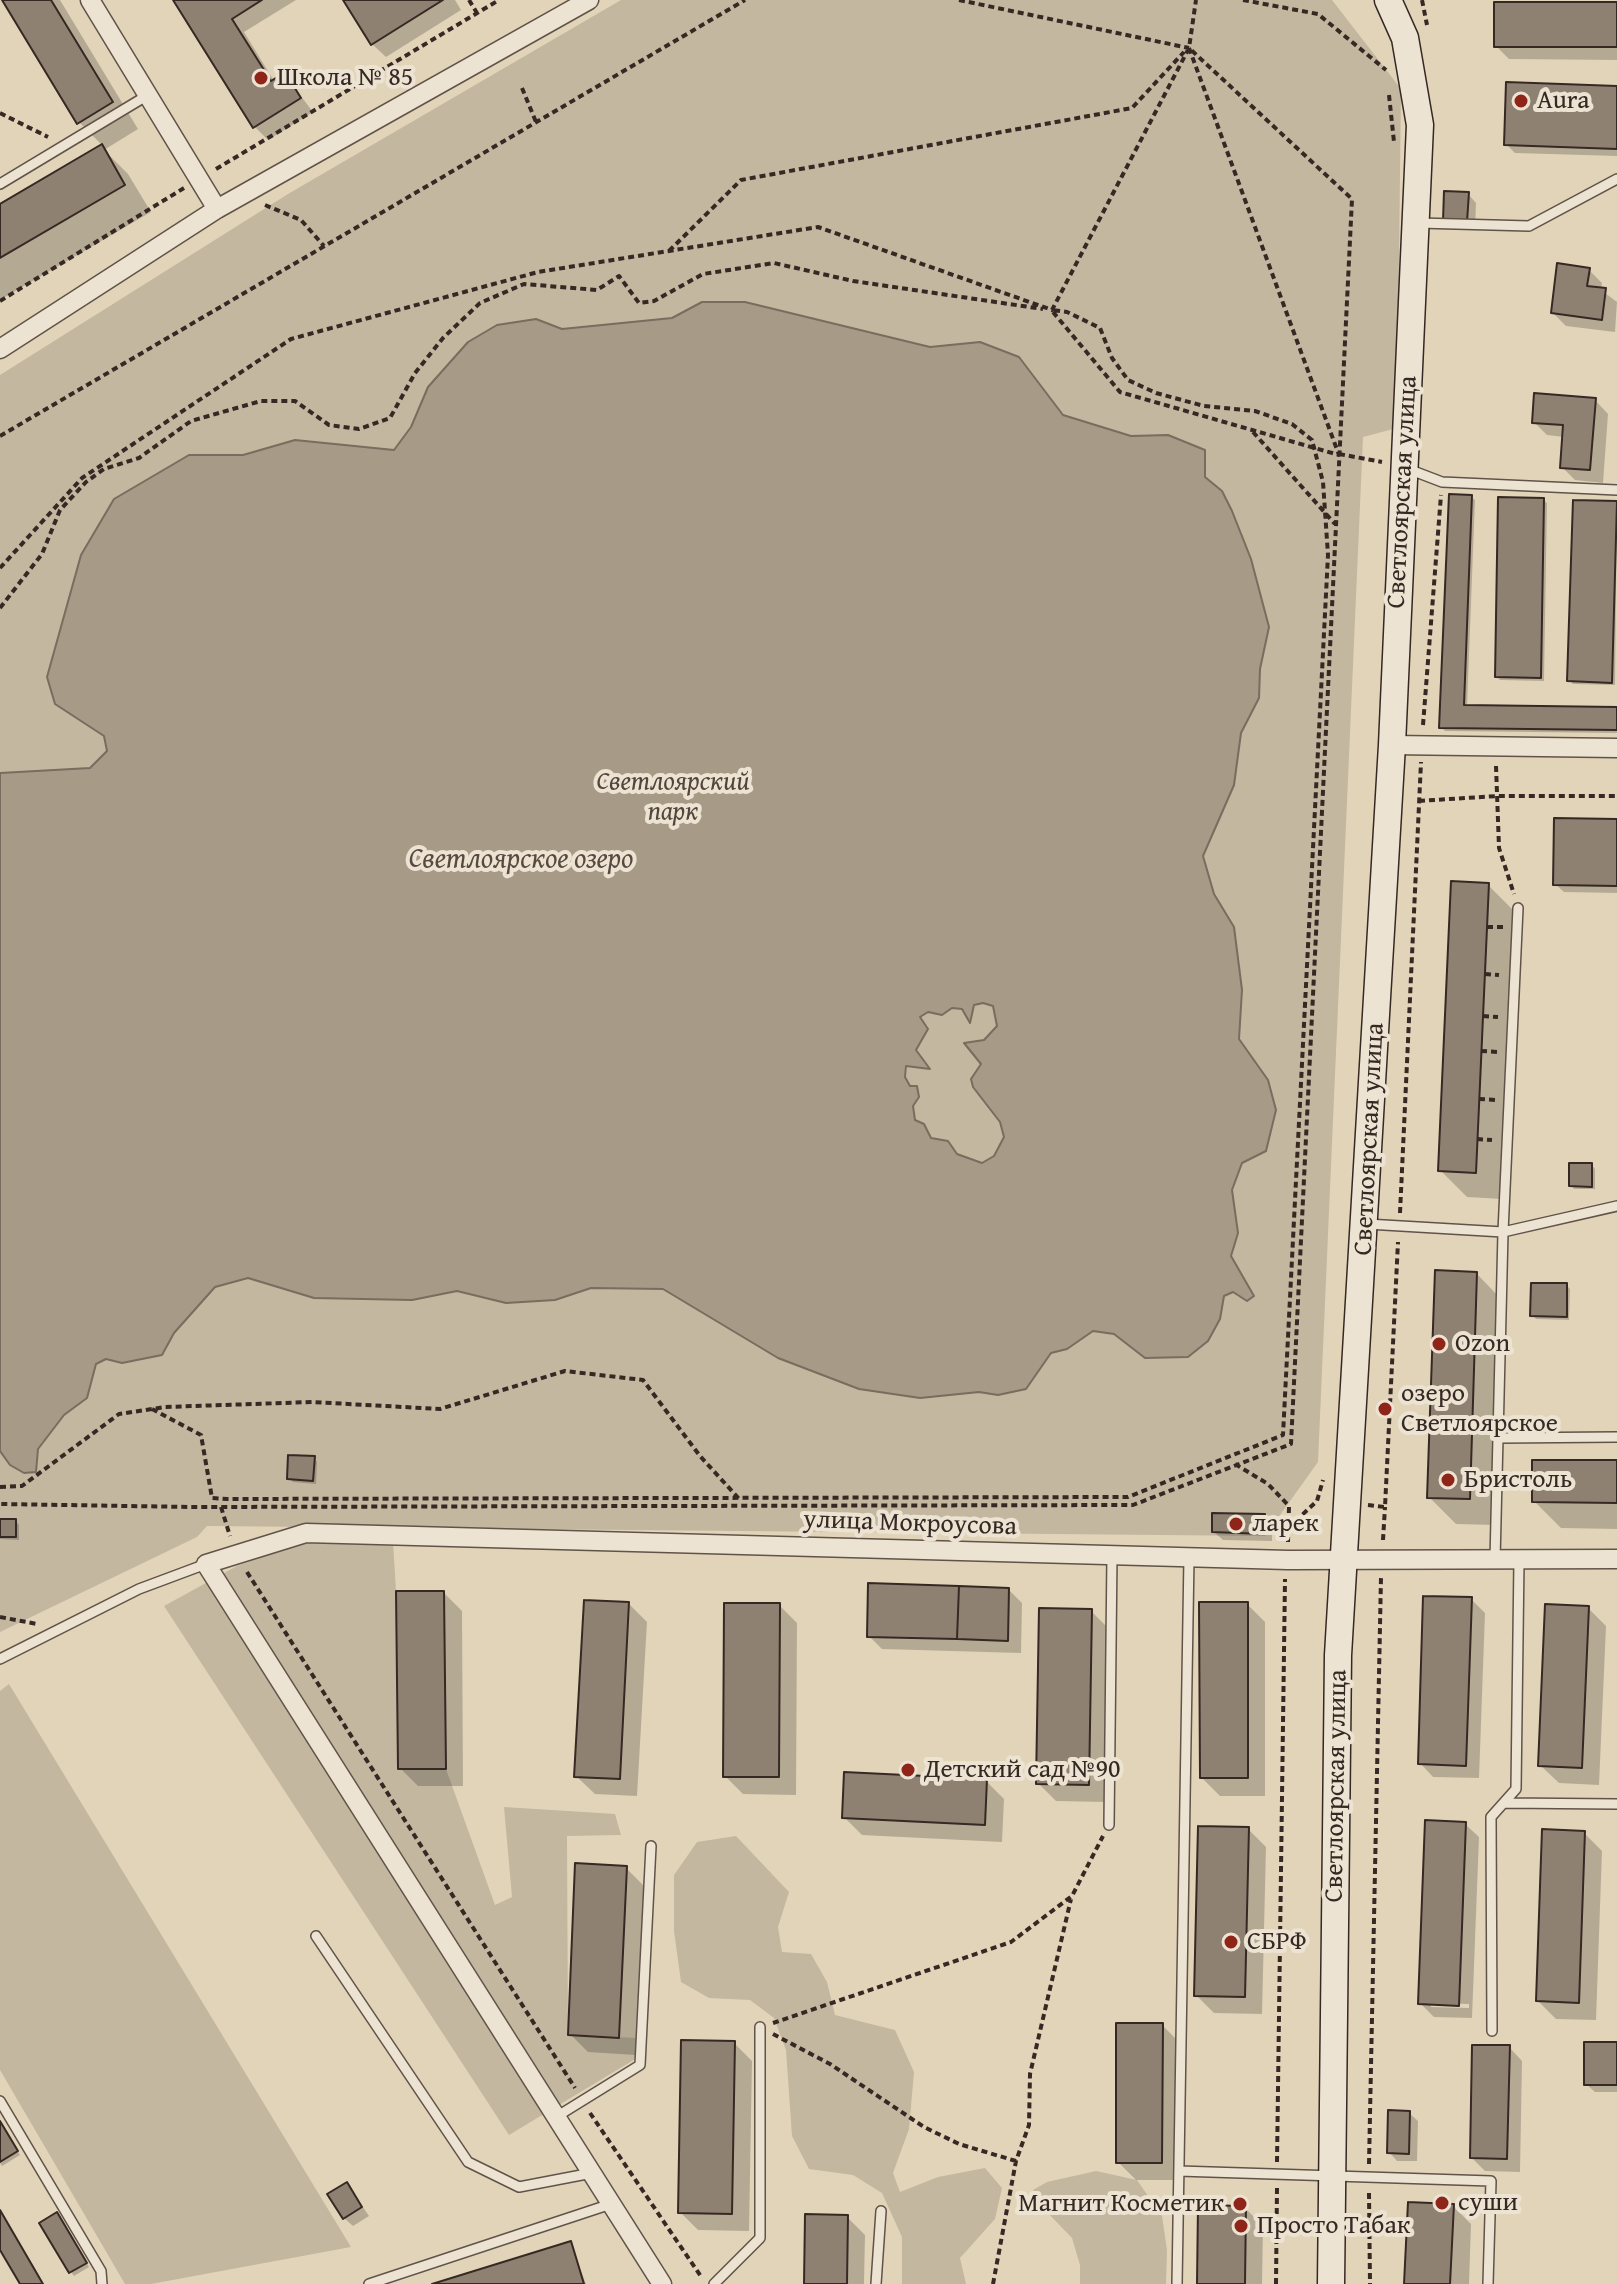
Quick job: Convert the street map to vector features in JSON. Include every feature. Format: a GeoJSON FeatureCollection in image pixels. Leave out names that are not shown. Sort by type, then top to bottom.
{"type":"FeatureCollection","features":[{"type":"Feature","properties":{"kind":"main road","name":"Светлоярская улица"},"geometry":{"type":"LineString","coordinates":[[1331,2284],[1338,1655],[1392,745],[1420,125],[1405,38],[1388,0]]}},
{"type":"Feature","properties":{"kind":"street"},"geometry":{"type":"LineString","coordinates":[[90,0],[217,209]]}},
{"type":"Feature","properties":{"kind":"street"},"geometry":{"type":"LineString","coordinates":[[0,349],[217,209],[589,0]]}},
{"type":"Feature","properties":{"kind":"street"},"geometry":{"type":"LineString","coordinates":[[1392,745],[1617,748]]}},
{"type":"Feature","properties":{"kind":"street","name":"улица Мокроусова"},"geometry":{"type":"LineString","coordinates":[[206,1564],[306,1533],[1288,1560],[1617,1559]]}},
{"type":"Feature","properties":{"kind":"street"},"geometry":{"type":"LineString","coordinates":[[206,1564],[662,2284]]}},
{"type":"Feature","properties":{"kind":"lane"},"geometry":{"type":"LineString","coordinates":[[0,184],[148,95]]}},
{"type":"Feature","properties":{"kind":"lane"},"geometry":{"type":"LineString","coordinates":[[1415,222],[1529,226],[1617,179]]}},
{"type":"Feature","properties":{"kind":"lane"},"geometry":{"type":"LineString","coordinates":[[1405,468],[1442,482],[1617,490]]}},
{"type":"Feature","properties":{"kind":"lane"},"geometry":{"type":"LineString","coordinates":[[1495,1560],[1503,1232],[1518,908]]}},
{"type":"Feature","properties":{"kind":"lane"},"geometry":{"type":"LineString","coordinates":[[1365,1224],[1503,1232],[1617,1206]]}},
{"type":"Feature","properties":{"kind":"lane"},"geometry":{"type":"LineString","coordinates":[[1499,1438],[1617,1437]]}},
{"type":"Feature","properties":{"kind":"lane"},"geometry":{"type":"LineString","coordinates":[[1109,1825],[1112,1555]]}},
{"type":"Feature","properties":{"kind":"lane"},"geometry":{"type":"LineString","coordinates":[[1177,2284],[1189,1557]]}},
{"type":"Feature","properties":{"kind":"lane"},"geometry":{"type":"LineString","coordinates":[[1492,2031],[1491,1817],[1516,1789],[1519,1560]]}},
{"type":"Feature","properties":{"kind":"lane"},"geometry":{"type":"LineString","coordinates":[[0,1659],[139,1589],[206,1564]]}},
{"type":"Feature","properties":{"kind":"lane"},"geometry":{"type":"LineString","coordinates":[[1504,1803],[1617,1804]]}},
{"type":"Feature","properties":{"kind":"lane"},"geometry":{"type":"LineString","coordinates":[[556,2117],[640,2065],[651,1846]]}},
{"type":"Feature","properties":{"kind":"lane"},"geometry":{"type":"LineString","coordinates":[[316,1936],[468,2162],[519,2187],[592,2173]]}},
{"type":"Feature","properties":{"kind":"lane"},"geometry":{"type":"LineString","coordinates":[[714,2284],[760,2238],[760,2027]]}},
{"type":"Feature","properties":{"kind":"lane"},"geometry":{"type":"LineString","coordinates":[[0,2101],[101,2271],[102,2284]]}},
{"type":"Feature","properties":{"kind":"lane"},"geometry":{"type":"LineString","coordinates":[[1179,2171],[1491,2181],[1488,2284]]}},
{"type":"Feature","properties":{"kind":"lane"},"geometry":{"type":"LineString","coordinates":[[369,2284],[611,2204]]}},
{"type":"Feature","properties":{"kind":"lane"},"geometry":{"type":"LineString","coordinates":[[876,2284],[881,2211]]}},
{"type":"Feature","properties":{"kind":"path"},"geometry":{"type":"LineString","coordinates":[[469,0],[477,13]]}},
{"type":"Feature","properties":{"kind":"path"},"geometry":{"type":"LineString","coordinates":[[0,301],[499,0]]}},
{"type":"Feature","properties":{"kind":"path"},"geometry":{"type":"LineString","coordinates":[[0,436],[745,0]]}},
{"type":"Feature","properties":{"kind":"path"},"geometry":{"type":"LineString","coordinates":[[0,1504],[221,1507],[1133,1505],[1291,1444],[1352,199],[1189,48],[959,0]]}},
{"type":"Feature","properties":{"kind":"path"},"geometry":{"type":"LineString","coordinates":[[1052,310],[1189,48],[1196,0]]}},
{"type":"Feature","properties":{"kind":"path"},"geometry":{"type":"LineString","coordinates":[[1243,0],[1318,14],[1386,68],[1394,146]]}},
{"type":"Feature","properties":{"kind":"path"},"geometry":{"type":"LineString","coordinates":[[669,251],[741,180],[1132,108],[1189,48]]}},
{"type":"Feature","properties":{"kind":"path"},"geometry":{"type":"LineString","coordinates":[[1189,48],[1339,455]]}},
{"type":"Feature","properties":{"kind":"path"},"geometry":{"type":"LineString","coordinates":[[522,88],[536,122]]}},
{"type":"Feature","properties":{"kind":"path"},"geometry":{"type":"LineString","coordinates":[[0,113],[65,145]]}},
{"type":"Feature","properties":{"kind":"path"},"geometry":{"type":"LineString","coordinates":[[243,195],[301,220],[324,246]]}},
{"type":"Feature","properties":{"kind":"path"},"geometry":{"type":"LineString","coordinates":[[0,568],[82,478],[291,339],[538,272],[818,227],[1052,310],[1120,392],[1339,455],[1382,462],[1383,450]]}},
{"type":"Feature","properties":{"kind":"path"},"geometry":{"type":"LineString","coordinates":[[0,608],[42,554],[60,510],[86,482],[104,469],[139,458],[191,421],[261,401],[295,401],[329,425],[359,429],[390,418],[415,373],[443,338],[480,303],[524,284],[597,290],[619,276],[639,303],[654,301],[703,274],[774,263],[853,281],[1067,312],[1100,328],[1112,358],[1128,380],[1180,400],[1255,411],[1292,424],[1312,440],[1323,482],[1328,555],[1283,1435],[1128,1497],[741,1501],[212,1498],[201,1435],[152,1409]]}},
{"type":"Feature","properties":{"kind":"path"},"geometry":{"type":"LineString","coordinates":[[1252,430],[1336,525]]}},
{"type":"Feature","properties":{"kind":"path"},"geometry":{"type":"LineString","coordinates":[[1370,2284],[1369,2177],[1381,1561],[1422,745],[1442,482]]}},
{"type":"Feature","properties":{"kind":"path"},"geometry":{"type":"LineString","coordinates":[[1495,747],[1499,848],[1518,908]]}},
{"type":"Feature","properties":{"kind":"path"},"geometry":{"type":"LineString","coordinates":[[1419,801],[1497,796],[1617,796]]}},
{"type":"Feature","properties":{"kind":"path"},"geometry":{"type":"LineString","coordinates":[[0,1487],[22,1486],[119,1414],[152,1409],[312,1402],[440,1409],[565,1371],[643,1380],[700,1456],[741,1501]]}},
{"type":"Feature","properties":{"kind":"path"},"geometry":{"type":"LineString","coordinates":[[1235,1464],[1268,1484],[1289,1506],[1288,1560],[1282,1593],[1276,2284]]}},
{"type":"Feature","properties":{"kind":"path"},"geometry":{"type":"LineString","coordinates":[[1288,1528],[1317,1501],[1324,1475]]}},
{"type":"Feature","properties":{"kind":"path"},"geometry":{"type":"LineString","coordinates":[[1317,1501],[1385,1507]]}},
{"type":"Feature","properties":{"kind":"path"},"geometry":{"type":"LineString","coordinates":[[221,1507],[236,1555],[582,2100],[706,2284]]}},
{"type":"Feature","properties":{"kind":"path"},"geometry":{"type":"LineString","coordinates":[[0,1617],[62,1628]]}},
{"type":"Feature","properties":{"kind":"path"},"geometry":{"type":"LineString","coordinates":[[993,2284],[1016,2161],[1029,2125],[1030,2074],[1072,1896],[1109,1825]]}},
{"type":"Feature","properties":{"kind":"path"},"geometry":{"type":"LineString","coordinates":[[760,2027],[1011,1942],[1072,1896]]}},
{"type":"Feature","properties":{"kind":"path"},"geometry":{"type":"LineString","coordinates":[[760,2027],[830,2064],[924,2127],[959,2144],[1016,2161]]}},
{"type":"Feature","properties":{"kind":"green space","name":"Светлоярский парк"},"geometry":{"type":"Polygon","coordinates":[[[621,0],[1332,0],[1401,89],[1397,428],[1363,437],[1318,1462],[1265,1536],[207,1526],[197,1537],[0,1632],[0,375],[288,194],[621,0]]]}},
{"type":"Feature","properties":{"kind":"green space"},"geometry":{"type":"Polygon","coordinates":[[[306,1541],[393,1542],[396,1591],[446,1769],[495,1905],[512,1897],[504,1807],[615,1814],[621,1835],[567,1836],[568,2035],[638,2038],[637,2058],[509,2135],[164,1606],[237,1566],[306,1541]]]}},
{"type":"Feature","properties":{"kind":"green space"},"geometry":{"type":"Polygon","coordinates":[[[9,1684],[351,2247],[151,2284],[125,2284],[0,2070],[0,1691],[9,1684]]]}},
{"type":"Feature","properties":{"kind":"green space"},"geometry":{"type":"Polygon","coordinates":[[[736,1836],[789,1892],[778,1927],[782,1952],[811,1954],[827,1982],[835,2015],[895,2030],[914,2072],[909,2129],[893,2173],[900,2192],[938,2177],[985,2168],[1002,2188],[995,2219],[960,2258],[966,2284],[902,2284],[902,2237],[882,2193],[853,2175],[809,2169],[792,2136],[786,2050],[774,2018],[750,2000],[709,1998],[681,1982],[674,1931],[674,1875],[697,1842],[736,1836]]]}},
{"type":"Feature","properties":{"kind":"green space"},"geometry":{"type":"Polygon","coordinates":[[[1096,2171],[1137,2180],[1162,2216],[1167,2250],[1166,2284],[1080,2284],[1080,2265],[1072,2238],[1043,2208],[1033,2190],[1047,2182],[1096,2171]]]}},
{"type":"Feature","properties":{"kind":"water","name":"Светлоярское озеро"},"geometry":{"type":"Polygon","coordinates":[[[702,302],[745,302],[930,347],[980,342],[1019,357],[1063,415],[1131,436],[1168,435],[1205,450],[1205,477],[1222,491],[1232,511],[1251,559],[1269,627],[1260,669],[1259,698],[1241,733],[1234,785],[1203,856],[1214,894],[1234,927],[1242,990],[1239,1039],[1268,1080],[1276,1110],[1266,1151],[1242,1163],[1232,1190],[1238,1233],[1231,1256],[1254,1296],[1247,1301],[1233,1292],[1224,1296],[1220,1319],[1208,1341],[1188,1357],[1145,1358],[1114,1334],[1093,1331],[1067,1349],[1051,1353],[1026,1389],[998,1395],[979,1392],[920,1398],[859,1389],[778,1358],[663,1289],[591,1288],[555,1300],[506,1303],[457,1291],[412,1300],[314,1298],[248,1278],[215,1287],[174,1333],[162,1355],[122,1363],[106,1359],[96,1364],[87,1398],[64,1415],[38,1449],[36,1472],[24,1473],[10,1465],[0,1451],[0,773],[90,768],[107,751],[104,736],[55,704],[47,677],[81,555],[114,499],[189,455],[243,455],[295,440],[394,450],[411,427],[428,387],[468,342],[497,325],[536,319],[562,329],[672,318],[702,302]],[[983,1003],[974,1005],[970,1023],[962,1009],[952,1008],[942,1015],[928,1012],[920,1017],[928,1029],[916,1050],[930,1069],[906,1066],[905,1077],[910,1086],[917,1086],[919,1097],[913,1106],[915,1120],[924,1124],[931,1138],[948,1141],[957,1154],[982,1163],[994,1156],[1004,1137],[1000,1122],[973,1087],[971,1079],[981,1064],[964,1043],[984,1040],[997,1026],[993,1006],[983,1003]]]}},
{"type":"Feature","properties":{"kind":"building"},"geometry":{"type":"Polygon","coordinates":[[[2,0],[51,0],[113,102],[77,124],[2,0]]]}},
{"type":"Feature","properties":{"kind":"building"},"geometry":{"type":"Polygon","coordinates":[[[173,0],[262,0],[232,19],[271,81],[285,72],[301,98],[253,128],[173,0]]]}},
{"type":"Feature","properties":{"kind":"building"},"geometry":{"type":"Polygon","coordinates":[[[343,0],[443,0],[371,45],[343,0]]]}},
{"type":"Feature","properties":{"kind":"building"},"geometry":{"type":"Polygon","coordinates":[[[1494,2],[1617,2],[1617,47],[1494,47],[1494,2]]]}},
{"type":"Feature","properties":{"kind":"building"},"geometry":{"type":"Polygon","coordinates":[[[1506,82],[1617,86],[1617,149],[1504,145],[1506,82]]]}},
{"type":"Feature","properties":{"kind":"building"},"geometry":{"type":"Polygon","coordinates":[[[102,144],[125,185],[0,258],[0,204],[102,144]]]}},
{"type":"Feature","properties":{"kind":"building"},"geometry":{"type":"Polygon","coordinates":[[[1444,191],[1469,192],[1467,222],[1443,221],[1444,191]]]}},
{"type":"Feature","properties":{"kind":"building"},"geometry":{"type":"Polygon","coordinates":[[[1557,263],[1590,268],[1587,286],[1606,288],[1602,320],[1551,313],[1557,263]]]}},
{"type":"Feature","properties":{"kind":"building"},"geometry":{"type":"Polygon","coordinates":[[[1534,393],[1596,398],[1590,470],[1560,468],[1563,425],[1532,423],[1534,393]]]}},
{"type":"Feature","properties":{"kind":"building"},"geometry":{"type":"Polygon","coordinates":[[[1449,494],[1472,495],[1464,705],[1617,707],[1617,730],[1439,728],[1449,494]]]}},
{"type":"Feature","properties":{"kind":"building"},"geometry":{"type":"Polygon","coordinates":[[[1498,497],[1544,498],[1541,678],[1495,677],[1498,497]]]}},
{"type":"Feature","properties":{"kind":"building"},"geometry":{"type":"Polygon","coordinates":[[[1573,500],[1617,501],[1612,683],[1567,681],[1573,500]]]}},
{"type":"Feature","properties":{"kind":"building"},"geometry":{"type":"Polygon","coordinates":[[[1554,818],[1617,819],[1617,886],[1553,885],[1554,818]]]}},
{"type":"Feature","properties":{"kind":"building"},"geometry":{"type":"Polygon","coordinates":[[[1451,881],[1489,883],[1476,1173],[1438,1171],[1451,881]]]}},
{"type":"Feature","properties":{"kind":"building"},"geometry":{"type":"Polygon","coordinates":[[[1569,1163],[1592,1163],[1592,1187],[1569,1186],[1569,1163]]]}},
{"type":"Feature","properties":{"kind":"building"},"geometry":{"type":"Polygon","coordinates":[[[1435,1270],[1477,1272],[1470,1499],[1427,1498],[1435,1270]]]}},
{"type":"Feature","properties":{"kind":"building"},"geometry":{"type":"Polygon","coordinates":[[[1531,1283],[1567,1283],[1567,1317],[1530,1316],[1531,1283]]]}},
{"type":"Feature","properties":{"kind":"building"},"geometry":{"type":"Polygon","coordinates":[[[288,1455],[315,1456],[313,1481],[287,1479],[288,1455]]]}},
{"type":"Feature","properties":{"kind":"building"},"geometry":{"type":"Polygon","coordinates":[[[1532,1460],[1617,1460],[1617,1503],[1532,1502],[1532,1460]]]}},
{"type":"Feature","properties":{"kind":"building"},"geometry":{"type":"Polygon","coordinates":[[[1212,1513],[1265,1514],[1264,1534],[1212,1532],[1212,1513]]]}},
{"type":"Feature","properties":{"kind":"building"},"geometry":{"type":"Polygon","coordinates":[[[0,1519],[16,1519],[16,1537],[0,1537],[0,1519]]]}},
{"type":"Feature","properties":{"kind":"building"},"geometry":{"type":"Polygon","coordinates":[[[868,1583],[959,1586],[957,1639],[867,1637],[868,1583]]]}},
{"type":"Feature","properties":{"kind":"building"},"geometry":{"type":"Polygon","coordinates":[[[959,1586],[1009,1588],[1008,1641],[957,1639],[959,1586]]]}},
{"type":"Feature","properties":{"kind":"building"},"geometry":{"type":"Polygon","coordinates":[[[396,1591],[444,1591],[446,1769],[398,1769],[396,1591]]]}},
{"type":"Feature","properties":{"kind":"building"},"geometry":{"type":"Polygon","coordinates":[[[1423,1596],[1472,1597],[1466,1766],[1418,1764],[1423,1596]]]}},
{"type":"Feature","properties":{"kind":"building"},"geometry":{"type":"Polygon","coordinates":[[[584,1600],[629,1602],[620,1779],[574,1777],[584,1600]]]}},
{"type":"Feature","properties":{"kind":"building"},"geometry":{"type":"Polygon","coordinates":[[[1199,1602],[1248,1602],[1248,1778],[1200,1778],[1199,1602]]]}},
{"type":"Feature","properties":{"kind":"building"},"geometry":{"type":"Polygon","coordinates":[[[724,1603],[780,1603],[779,1777],[723,1777],[724,1603]]]}},
{"type":"Feature","properties":{"kind":"building"},"geometry":{"type":"Polygon","coordinates":[[[1545,1604],[1589,1606],[1582,1768],[1538,1766],[1545,1604]]]}},
{"type":"Feature","properties":{"kind":"building"},"geometry":{"type":"Polygon","coordinates":[[[1039,1608],[1092,1609],[1089,1785],[1036,1784],[1039,1608]]]}},
{"type":"Feature","properties":{"kind":"building"},"geometry":{"type":"Polygon","coordinates":[[[844,1772],[987,1779],[985,1825],[842,1818],[844,1772]]]}},
{"type":"Feature","properties":{"kind":"building"},"geometry":{"type":"Polygon","coordinates":[[[1425,1820],[1466,1822],[1459,2006],[1418,2004],[1425,1820]]]}},
{"type":"Feature","properties":{"kind":"building"},"geometry":{"type":"Polygon","coordinates":[[[1198,1826],[1249,1827],[1245,1997],[1194,1996],[1198,1826]]]}},
{"type":"Feature","properties":{"kind":"building"},"geometry":{"type":"Polygon","coordinates":[[[1542,1829],[1585,1831],[1579,2003],[1536,2001],[1542,1829]]]}},
{"type":"Feature","properties":{"kind":"building"},"geometry":{"type":"Polygon","coordinates":[[[575,1863],[627,1866],[619,2038],[568,2035],[575,1863]]]}},
{"type":"Feature","properties":{"kind":"building"},"geometry":{"type":"Polygon","coordinates":[[[1116,2023],[1163,2023],[1162,2163],[1116,2163],[1116,2023]]]}},
{"type":"Feature","properties":{"kind":"building"},"geometry":{"type":"Polygon","coordinates":[[[681,2040],[735,2041],[732,2214],[678,2213],[681,2040]]]}},
{"type":"Feature","properties":{"kind":"building"},"geometry":{"type":"Polygon","coordinates":[[[1584,2042],[1617,2042],[1617,2085],[1584,2085],[1584,2042]]]}},
{"type":"Feature","properties":{"kind":"building"},"geometry":{"type":"Polygon","coordinates":[[[1472,2045],[1510,2045],[1507,2159],[1470,2158],[1472,2045]]]}},
{"type":"Feature","properties":{"kind":"building"},"geometry":{"type":"Polygon","coordinates":[[[1388,2110],[1410,2111],[1409,2154],[1387,2153],[1388,2110]]]}},
{"type":"Feature","properties":{"kind":"building"},"geometry":{"type":"Polygon","coordinates":[[[0,2121],[18,2151],[0,2162],[0,2121]]]}},
{"type":"Feature","properties":{"kind":"building"},"geometry":{"type":"Polygon","coordinates":[[[347,2182],[362,2207],[343,2219],[327,2194],[347,2182]]]}},
{"type":"Feature","properties":{"kind":"building"},"geometry":{"type":"Polygon","coordinates":[[[1408,2202],[1454,2204],[1450,2284],[1404,2284],[1408,2202]]]}},
{"type":"Feature","properties":{"kind":"building"},"geometry":{"type":"Polygon","coordinates":[[[1198,2205],[1246,2206],[1245,2284],[1197,2284],[1198,2205]]]}},
{"type":"Feature","properties":{"kind":"building"},"geometry":{"type":"Polygon","coordinates":[[[0,2210],[43,2284],[20,2284],[0,2250],[0,2210]]]}},
{"type":"Feature","properties":{"kind":"building"},"geometry":{"type":"Polygon","coordinates":[[[57,2212],[87,2263],[69,2273],[39,2223],[57,2212]]]}},
{"type":"Feature","properties":{"kind":"building"},"geometry":{"type":"Polygon","coordinates":[[[805,2214],[848,2215],[847,2284],[804,2284],[805,2214]]]}},
{"type":"Feature","properties":{"kind":"building"},"geometry":{"type":"Polygon","coordinates":[[[571,2241],[584,2284],[432,2284],[571,2241]]]}},
{"type":"Feature","properties":{"kind":"place","name":"Школа № 85"},"geometry":{"type":"Point","coordinates":[261,78]}},
{"type":"Feature","properties":{"kind":"place","name":"Aura"},"geometry":{"type":"Point","coordinates":[1521,101]}},
{"type":"Feature","properties":{"kind":"place","name":"Ozon"},"geometry":{"type":"Point","coordinates":[1439,1344]}},
{"type":"Feature","properties":{"kind":"place","name":"озеро Светлоярское"},"geometry":{"type":"Point","coordinates":[1385,1409]}},
{"type":"Feature","properties":{"kind":"place","name":"Бристоль"},"geometry":{"type":"Point","coordinates":[1448,1480]}},
{"type":"Feature","properties":{"kind":"place","name":"ларек"},"geometry":{"type":"Point","coordinates":[1236,1524]}},
{"type":"Feature","properties":{"kind":"place","name":"Детский сад №90"},"geometry":{"type":"Point","coordinates":[908,1770]}},
{"type":"Feature","properties":{"kind":"place","name":"СБРФ"},"geometry":{"type":"Point","coordinates":[1231,1942]}},
{"type":"Feature","properties":{"kind":"place","name":"суши"},"geometry":{"type":"Point","coordinates":[1442,2203]}},
{"type":"Feature","properties":{"kind":"place","name":"Магнит Косметик"},"geometry":{"type":"Point","coordinates":[1240,2204]}},
{"type":"Feature","properties":{"kind":"place","name":"Просто Табак"},"geometry":{"type":"Point","coordinates":[1241,2226]}}]}
